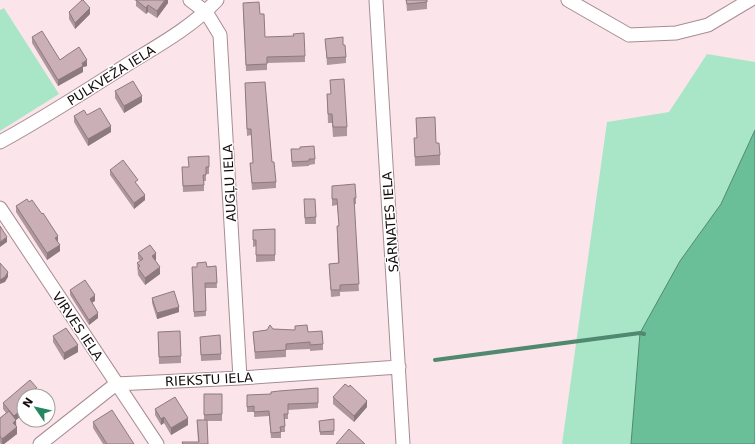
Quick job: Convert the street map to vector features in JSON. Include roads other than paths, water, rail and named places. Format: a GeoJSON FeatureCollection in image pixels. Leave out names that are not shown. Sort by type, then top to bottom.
{"type":"FeatureCollection","features":[{"type":"Feature","properties":{"kind":"street","name":"AUGĻU IELA"},"geometry":{"type":"LineString","coordinates":[[190,0],[206,12],[220,35],[240,378]]}},
{"type":"Feature","properties":{"kind":"street","name":"PULKVEŽA IELA"},"geometry":{"type":"LineString","coordinates":[[0,142],[39,120],[164,42],[206,12],[217,0]]}},
{"type":"Feature","properties":{"kind":"street","name":"SĀRNATES IELA"},"geometry":{"type":"LineString","coordinates":[[376,0],[403,444]]}},
{"type":"Feature","properties":{"kind":"street"},"geometry":{"type":"LineString","coordinates":[[568,0],[629,35],[676,33],[708,25],[750,0]]}},
{"type":"Feature","properties":{"kind":"street","name":"VIRVES IELA"},"geometry":{"type":"LineString","coordinates":[[0,208],[157,444]]}},
{"type":"Feature","properties":{"kind":"street","name":"RIEKSTU IELA"},"geometry":{"type":"LineString","coordinates":[[116,384],[240,378],[399,367]]}},
{"type":"Feature","properties":{"kind":"street"},"geometry":{"type":"LineString","coordinates":[[40,444],[116,384]]}},
{"type":"Feature","properties":{"kind":"waterway"},"geometry":{"type":"LineString","coordinates":[[435,360],[640,333],[644,334]]}}]}
